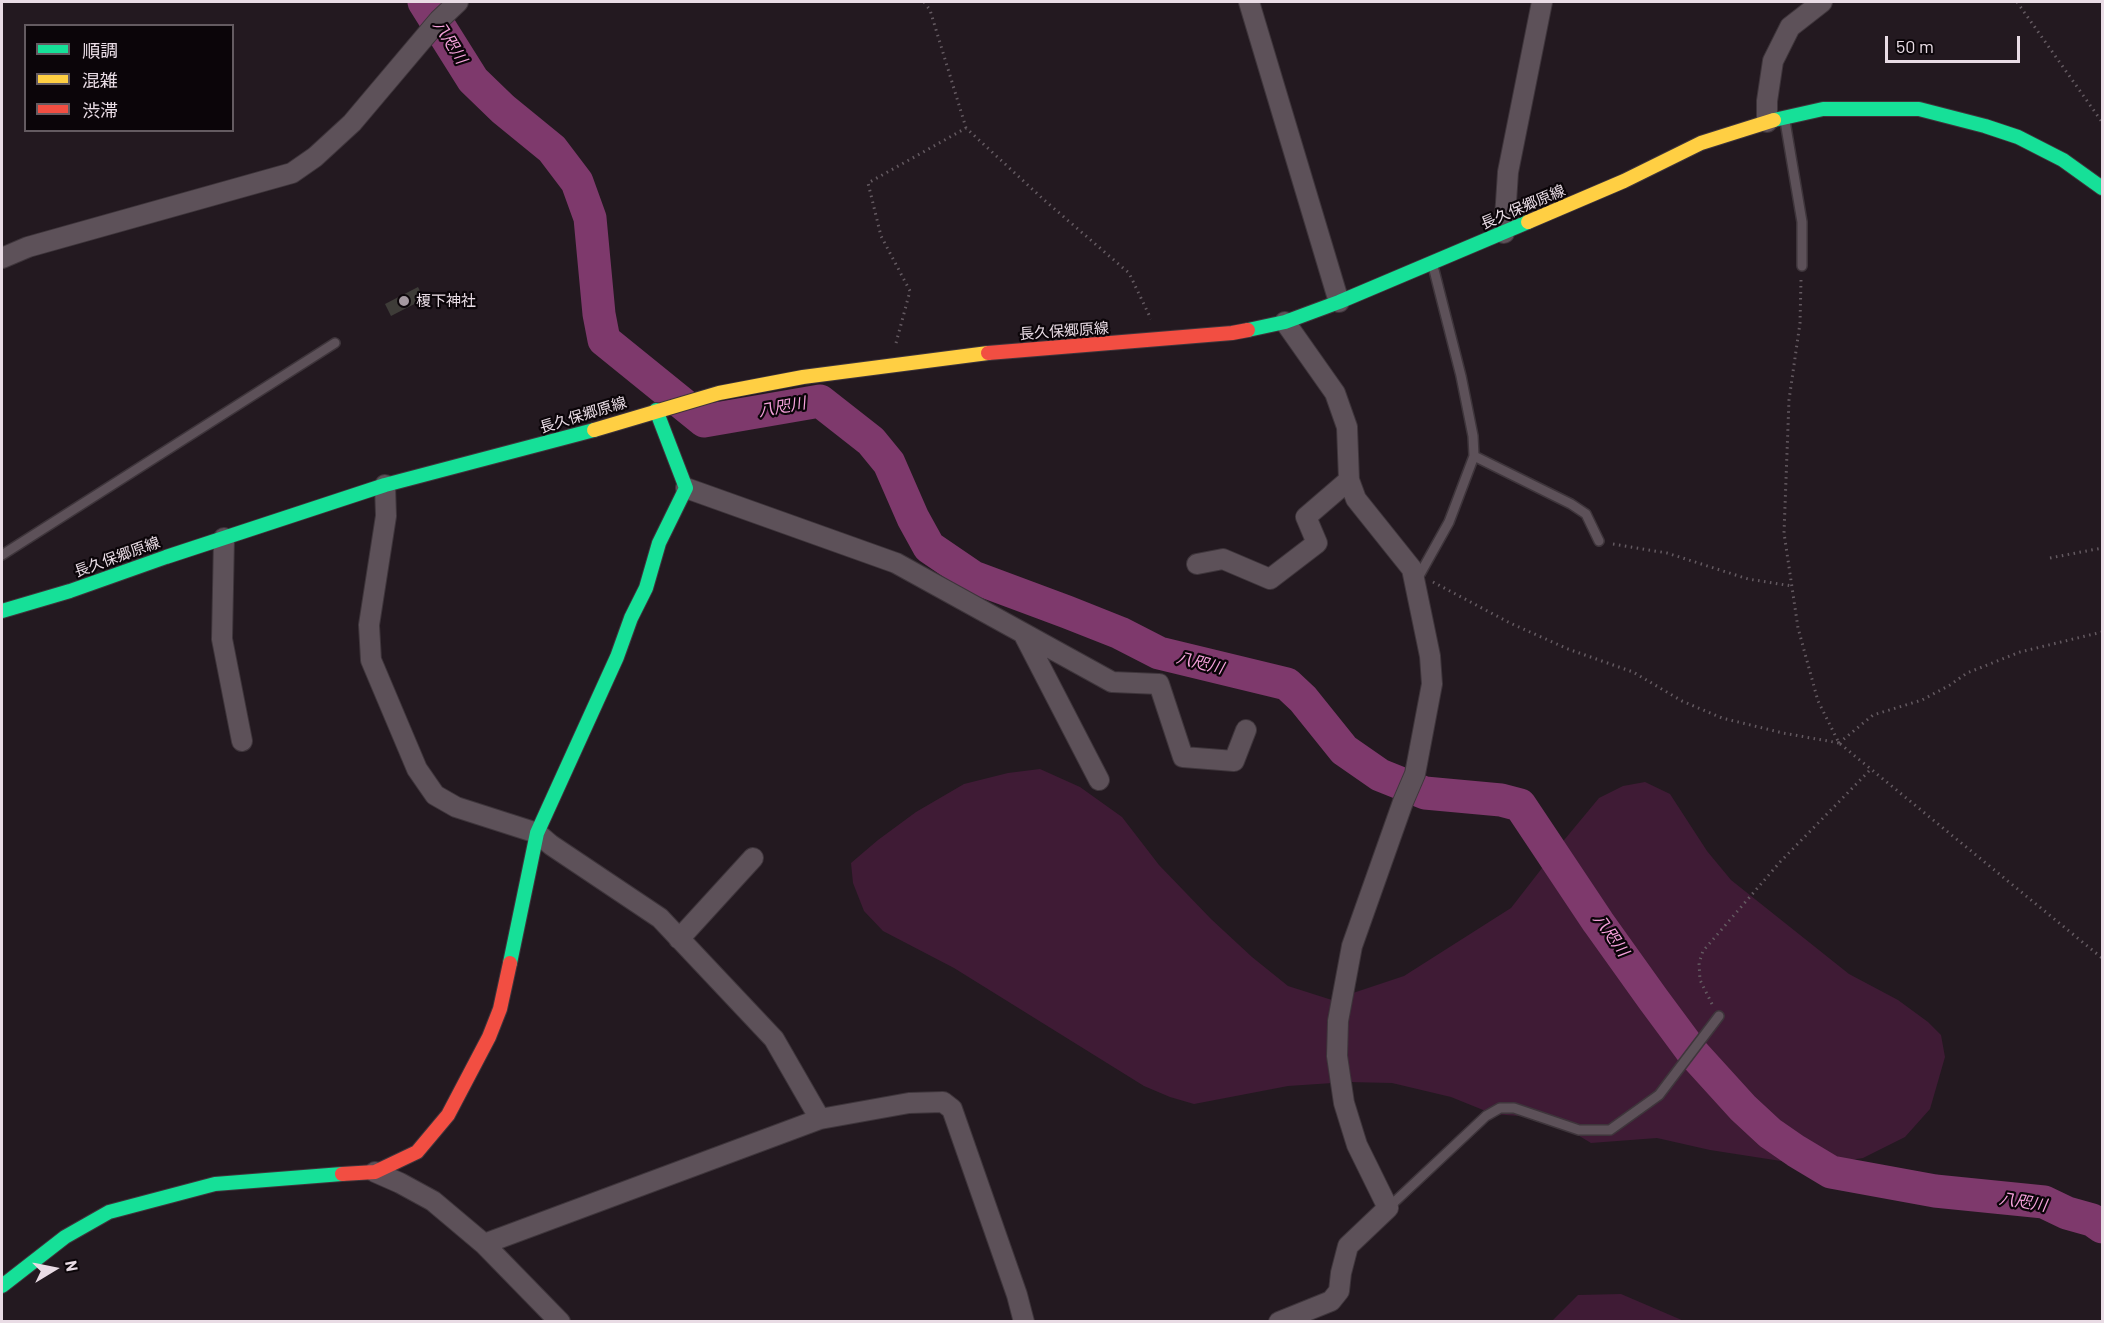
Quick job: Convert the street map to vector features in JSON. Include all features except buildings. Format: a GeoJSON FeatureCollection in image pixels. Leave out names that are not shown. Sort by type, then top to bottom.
{"type":"FeatureCollection","features":[{"type":"Feature","properties":{"kind":"main road","name":"長久保郷原線"},"geometry":{"type":"LineString","coordinates":[[2,611],[70,591],[385,486],[569,437],[730,390],[803,376],[961,355],[1232,333],[1285,322],[1339,302],[1504,233],[1624,181],[1701,143],[1776,120],[1823,109],[1919,109],[1985,126],[2018,137],[2063,160],[2103,188]]}},
{"type":"Feature","properties":{"kind":"main road"},"geometry":{"type":"LineString","coordinates":[[2,1286],[65,1237],[109,1212],[215,1184],[375,1172],[417,1152],[448,1115],[489,1037],[500,1010],[537,833],[617,657],[631,618],[646,588],[659,543],[687,488],[656,410]]}},
{"type":"Feature","properties":{"kind":"street"},"geometry":{"type":"LineString","coordinates":[[2,258],[28,247],[292,173],[315,157],[352,123],[439,20],[458,2]]}},
{"type":"Feature","properties":{"kind":"street"},"geometry":{"type":"LineString","coordinates":[[1249,2],[1339,302]]}},
{"type":"Feature","properties":{"kind":"street"},"geometry":{"type":"LineString","coordinates":[[1504,233],[1508,172],[1542,2]]}},
{"type":"Feature","properties":{"kind":"street"},"geometry":{"type":"LineString","coordinates":[[1776,120],[1767,101],[1773,61],[1790,27],[1822,2]]}},
{"type":"Feature","properties":{"kind":"street"},"geometry":{"type":"LineString","coordinates":[[1280,1322],[1331,1301],[1339,1291],[1348,1246],[1388,1208],[1357,1145],[1344,1102],[1337,1056],[1338,1021],[1352,946],[1414,774],[1432,684],[1430,656],[1412,569],[1356,499],[1349,480],[1347,427],[1335,393],[1285,322]]}},
{"type":"Feature","properties":{"kind":"street"},"geometry":{"type":"LineString","coordinates":[[1197,564],[1223,559],[1270,579],[1317,543],[1306,517],[1349,480]]}},
{"type":"Feature","properties":{"kind":"street"},"geometry":{"type":"LineString","coordinates":[[385,486],[386,516],[369,625],[371,660],[417,769],[435,795],[456,807],[537,833],[551,845],[660,918],[774,1040],[820,1119]]}},
{"type":"Feature","properties":{"kind":"street"},"geometry":{"type":"LineString","coordinates":[[687,488],[896,563],[1112,682],[1159,684],[1183,757],[1234,760],[1246,730]]}},
{"type":"Feature","properties":{"kind":"street"},"geometry":{"type":"LineString","coordinates":[[224,538],[222,639],[242,741]]}},
{"type":"Feature","properties":{"kind":"street"},"geometry":{"type":"LineString","coordinates":[[1023,633],[1099,780]]}},
{"type":"Feature","properties":{"kind":"street"},"geometry":{"type":"LineString","coordinates":[[680,939],[753,858]]}},
{"type":"Feature","properties":{"kind":"street"},"geometry":{"type":"LineString","coordinates":[[484,1244],[820,1119],[909,1103],[943,1102],[952,1109],[1024,1322]]}},
{"type":"Feature","properties":{"kind":"street"},"geometry":{"type":"LineString","coordinates":[[375,1172],[434,1201],[484,1244],[560,1322]]}},
{"type":"Feature","properties":{"kind":"lane"},"geometry":{"type":"LineString","coordinates":[[1776,120],[1802,222],[1802,266]]}},
{"type":"Feature","properties":{"kind":"lane"},"geometry":{"type":"LineString","coordinates":[[1420,574],[1449,522],[1474,456],[1473,436],[1461,376],[1432,263]]}},
{"type":"Feature","properties":{"kind":"lane"},"geometry":{"type":"LineString","coordinates":[[2,555],[335,343]]}},
{"type":"Feature","properties":{"kind":"lane"},"geometry":{"type":"LineString","coordinates":[[1474,456],[1571,504],[1586,514],[1599,541]]}},
{"type":"Feature","properties":{"kind":"lane"},"geometry":{"type":"LineString","coordinates":[[1388,1208],[1485,1116],[1500,1108],[1514,1108],[1579,1130],[1610,1130],[1659,1095],[1719,1016]]}},
{"type":"Feature","properties":{"kind":"path"},"geometry":{"type":"LineString","coordinates":[[924,2],[930,10],[966,128],[1043,200],[1129,273],[1160,340]]}},
{"type":"Feature","properties":{"kind":"path"},"geometry":{"type":"LineString","coordinates":[[2017,2],[2103,122]]}},
{"type":"Feature","properties":{"kind":"path"},"geometry":{"type":"LineString","coordinates":[[890,365],[910,291],[881,236],[868,183],[966,128]]}},
{"type":"Feature","properties":{"kind":"path"},"geometry":{"type":"LineString","coordinates":[[1802,266],[1800,323],[1789,400],[1784,533],[1798,628],[1818,701],[1839,743],[2103,958]]}},
{"type":"Feature","properties":{"kind":"path"},"geometry":{"type":"LineString","coordinates":[[1599,541],[1667,553],[1748,579],[1792,586]]}},
{"type":"Feature","properties":{"kind":"path"},"geometry":{"type":"LineString","coordinates":[[2049,558],[2103,548]]}},
{"type":"Feature","properties":{"kind":"path"},"geometry":{"type":"LineString","coordinates":[[1420,574],[1510,622],[1568,649],[1633,672],[1682,701],[1722,718],[1783,734],[1839,743],[1873,715],[1922,700],[1950,686],[1967,673],[2020,652],[2103,632]]}},
{"type":"Feature","properties":{"kind":"path"},"geometry":{"type":"LineString","coordinates":[[1719,1016],[1700,980],[1699,963],[1703,951],[1780,862],[1870,770]]}},
{"type":"Feature","properties":{"kind":"shaded area"},"geometry":{"type":"Polygon","coordinates":[[[1040,769],[1080,787],[1122,817],[1159,865],[1211,919],[1288,986],[1332,1000],[1404,976],[1511,908],[1599,798],[1623,786],[1645,782],[1670,794],[1707,851],[1731,880],[1849,974],[1898,1000],[1928,1022],[1941,1035],[1945,1057],[1930,1109],[1905,1137],[1863,1158],[1813,1166],[1710,1150],[1657,1138],[1591,1143],[1556,1122],[1532,1117],[1493,1114],[1451,1097],[1392,1083],[1348,1082],[1288,1086],[1194,1104],[1170,1097],[1144,1086],[954,968],[883,931],[864,911],[853,883],[851,863],[878,840],[916,812],[964,784],[1008,773],[1040,769]]]}},
{"type":"Feature","properties":{"kind":"shaded area"},"geometry":{"type":"Polygon","coordinates":[[[1621,1294],[1684,1321],[1552,1321],[1578,1295],[1621,1294]]]}},
{"type":"Feature","properties":{"kind":"waterway","name":"八咫川"},"geometry":{"type":"LineString","coordinates":[[424,2],[473,80],[503,109],[552,149],[577,182],[590,218],[599,314],[604,340],[704,421],[820,401],[871,441],[889,463],[913,518],[929,547],[973,577],[1120,633],[1159,653],[1287,684],[1303,699],[1344,750],[1380,775],[1425,793],[1501,800],[1520,805],[1598,922],[1693,1053],[1743,1108],[1770,1133],[1831,1172],[1935,1191],[2044,1202],[2067,1213],[2092,1220],[2102,1227]]}},
{"type":"Feature","properties":{"kind":"traffic: fast"},"geometry":{"type":"LineString","coordinates":[[1774,120],[1823,109],[1919,109],[2018,137],[2063,160],[2102,188]]}},
{"type":"Feature","properties":{"kind":"traffic: fast"},"geometry":{"type":"LineString","coordinates":[[1248,330],[1285,322],[1339,302],[1528,222]]}},
{"type":"Feature","properties":{"kind":"traffic: fast"},"geometry":{"type":"LineString","coordinates":[[510,963],[537,833],[617,657],[631,618],[646,588],[659,543],[686,488],[656,410]]}},
{"type":"Feature","properties":{"kind":"traffic: fast"},"geometry":{"type":"LineString","coordinates":[[2,611],[70,591],[385,485],[594,430]]}},
{"type":"Feature","properties":{"kind":"traffic: fast"},"geometry":{"type":"LineString","coordinates":[[2,1286],[65,1237],[109,1212],[215,1184],[342,1174]]}},
{"type":"Feature","properties":{"kind":"traffic: slow"},"geometry":{"type":"LineString","coordinates":[[1528,222],[1624,181],[1701,143],[1774,120]]}},
{"type":"Feature","properties":{"kind":"traffic: slow"},"geometry":{"type":"LineString","coordinates":[[594,430],[719,393],[803,377],[988,353]]}},
{"type":"Feature","properties":{"kind":"traffic: jam"},"geometry":{"type":"LineString","coordinates":[[988,353],[1248,330]]}},
{"type":"Feature","properties":{"kind":"traffic: jam"},"geometry":{"type":"LineString","coordinates":[[342,1174],[375,1172],[417,1152],[448,1115],[489,1037],[500,1009],[510,963]]}},
{"type":"Feature","properties":{"kind":"place","name":"榎下神社"},"geometry":{"type":"Point","coordinates":[404,301]}}]}
